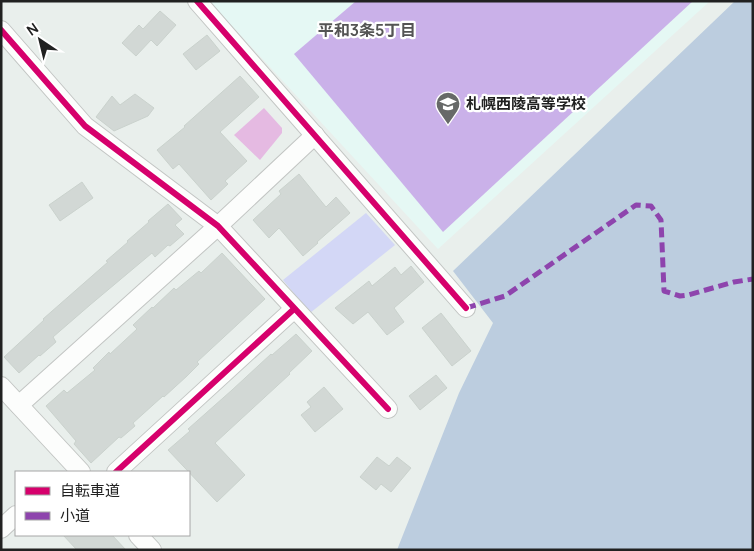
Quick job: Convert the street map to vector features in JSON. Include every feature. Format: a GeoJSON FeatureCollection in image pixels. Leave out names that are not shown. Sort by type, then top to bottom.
{"type":"FeatureCollection","features":[{"type":"Feature","properties":{"kind":"street"},"geometry":{"type":"LineString","coordinates":[[197,1],[466,308]]}},
{"type":"Feature","properties":{"kind":"street"},"geometry":{"type":"LineString","coordinates":[[1,30],[85,126],[218,226],[388,409]]}},
{"type":"Feature","properties":{"kind":"street"},"geometry":{"type":"LineString","coordinates":[[19,405],[315,136]]}},
{"type":"Feature","properties":{"kind":"street"},"geometry":{"type":"LineString","coordinates":[[117,471],[294,309]]}},
{"type":"Feature","properties":{"kind":"street"},"geometry":{"type":"LineString","coordinates":[[1,386],[19,405],[71,469]]}},
{"type":"Feature","properties":{"kind":"street"},"geometry":{"type":"LineString","coordinates":[[1,529],[15,516]]}},
{"type":"Feature","properties":{"kind":"street"},"geometry":{"type":"LineString","coordinates":[[139,536],[152,550]]}},
{"type":"Feature","properties":{"kind":"shaded area","name":"札幌西陵高等学校"},"geometry":{"type":"Polygon","coordinates":[[[209,1],[710,1],[438,249],[209,1]]]}},
{"type":"Feature","properties":{"kind":"shaded area","name":"札幌西陵高等学校"},"geometry":{"type":"Polygon","coordinates":[[[356,1],[693,1],[443,232],[294,54],[356,1]]]}},
{"type":"Feature","properties":{"kind":"shaded area"},"geometry":{"type":"Polygon","coordinates":[[[735,1],[753,1],[753,550],[397,550],[459,393],[493,323],[453,271],[735,1]]]}},
{"type":"Feature","properties":{"kind":"shaded area"},"geometry":{"type":"Polygon","coordinates":[[[264,108],[282,128],[282,133],[260,160],[234,135],[264,108]]]}},
{"type":"Feature","properties":{"kind":"shaded area"},"geometry":{"type":"Polygon","coordinates":[[[366,213],[395,245],[310,313],[283,280],[366,213]]]}},
{"type":"Feature","properties":{"kind":"building"},"geometry":{"type":"Polygon","coordinates":[[[160,11],[176,25],[157,46],[151,40],[136,56],[122,43],[139,25],[143,29],[160,11]]]}},
{"type":"Feature","properties":{"kind":"building"},"geometry":{"type":"Polygon","coordinates":[[[207,35],[220,51],[196,70],[183,54],[207,35]]]}},
{"type":"Feature","properties":{"kind":"building"},"geometry":{"type":"Polygon","coordinates":[[[240,76],[259,97],[220,132],[247,161],[225,181],[228,184],[211,200],[179,164],[173,169],[157,150],[240,76]]]}},
{"type":"Feature","properties":{"kind":"building"},"geometry":{"type":"Polygon","coordinates":[[[135,94],[154,108],[148,116],[114,131],[96,117],[112,96],[120,105],[135,94]]]}},
{"type":"Feature","properties":{"kind":"building"},"geometry":{"type":"Polygon","coordinates":[[[299,174],[326,207],[336,197],[350,213],[303,256],[279,228],[269,238],[253,220],[281,194],[279,191],[299,174]]]}},
{"type":"Feature","properties":{"kind":"building"},"geometry":{"type":"Polygon","coordinates":[[[82,182],[93,198],[60,221],[49,205],[82,182]]]}},
{"type":"Feature","properties":{"kind":"building"},"geometry":{"type":"Polygon","coordinates":[[[168,204],[182,219],[175,225],[184,234],[155,257],[152,253],[90,305],[53,337],[56,342],[19,373],[4,357],[168,204]]]}},
{"type":"Feature","properties":{"kind":"building"},"geometry":{"type":"Polygon","coordinates":[[[222,253],[265,299],[197,362],[199,364],[187,376],[133,423],[135,426],[121,438],[119,437],[91,463],[74,444],[76,441],[46,406],[64,390],[67,393],[95,370],[93,368],[109,352],[110,354],[137,329],[133,325],[152,307],[174,288],[176,290],[199,271],[201,273],[222,253]]]}},
{"type":"Feature","properties":{"kind":"building"},"geometry":{"type":"Polygon","coordinates":[[[411,266],[424,282],[394,308],[404,322],[387,335],[368,312],[353,324],[335,308],[369,281],[372,286],[395,267],[401,275],[411,266]]]}},
{"type":"Feature","properties":{"kind":"building"},"geometry":{"type":"Polygon","coordinates":[[[441,313],[471,351],[452,366],[422,328],[441,313]]]}},
{"type":"Feature","properties":{"kind":"building"},"geometry":{"type":"Polygon","coordinates":[[[296,334],[312,351],[290,374],[215,443],[245,475],[217,502],[190,473],[190,471],[188,471],[168,450],[190,431],[188,429],[296,334]]]}},
{"type":"Feature","properties":{"kind":"building"},"geometry":{"type":"Polygon","coordinates":[[[436,375],[447,388],[420,410],[409,396],[436,375]]]}},
{"type":"Feature","properties":{"kind":"building"},"geometry":{"type":"Polygon","coordinates":[[[324,387],[343,409],[315,432],[301,415],[311,407],[307,402],[324,387]]]}},
{"type":"Feature","properties":{"kind":"building"},"geometry":{"type":"Polygon","coordinates":[[[377,457],[389,466],[397,457],[411,468],[391,492],[381,484],[376,490],[360,477],[377,457]]]}},
{"type":"Feature","properties":{"kind":"building"},"geometry":{"type":"Polygon","coordinates":[[[64,536],[113,536],[126,550],[77,550],[64,536]]]}},
{"type":"Feature","properties":{"kind":"marked path"},"geometry":{"type":"LineString","coordinates":[[466,308],[505,296],[636,205],[651,206],[661,220],[664,291],[680,296],[688,295],[734,282],[753,279]]}},
{"type":"Feature","properties":{"kind":"cycle path"},"geometry":{"type":"LineString","coordinates":[[197,1],[466,308]]}},
{"type":"Feature","properties":{"kind":"cycle path"},"geometry":{"type":"LineString","coordinates":[[1,30],[85,126],[218,226],[388,409]]}},
{"type":"Feature","properties":{"kind":"cycle path"},"geometry":{"type":"LineString","coordinates":[[117,471],[294,309]]}},
{"type":"Feature","properties":{"kind":"place","name":"札幌西陵高等学校"},"geometry":{"type":"Point","coordinates":[448,125]}},
{"type":"Feature","properties":{"kind":"district","name":"平和3条5丁目"},"geometry":{"type":"Point","coordinates":[367,30]}}]}
